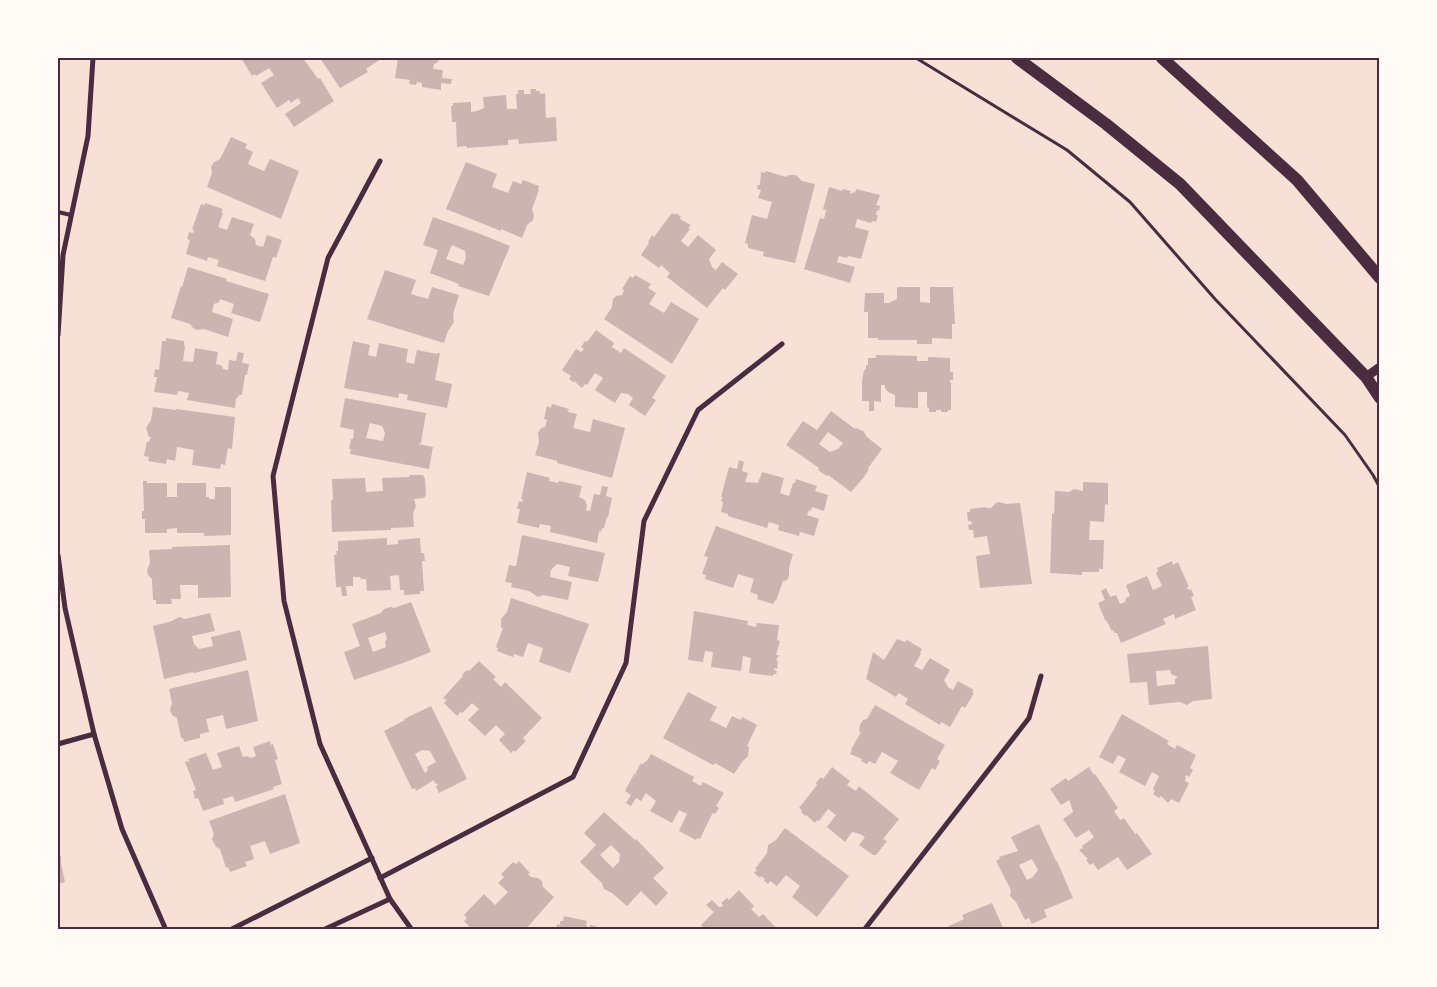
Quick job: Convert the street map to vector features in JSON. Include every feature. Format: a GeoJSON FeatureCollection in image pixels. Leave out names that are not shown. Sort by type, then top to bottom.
{"type":"FeatureCollection","features":[{"type":"Feature","properties":{"kind":"main road"},"geometry":{"type":"LineString","coordinates":[[1017,58],[1106,124],[1180,184],[1366,377],[1380,398]]}},
{"type":"Feature","properties":{"kind":"main road"},"geometry":{"type":"LineString","coordinates":[[1162,58],[1297,180],[1380,278]]}},
{"type":"Feature","properties":{"kind":"street"},"geometry":{"type":"LineString","coordinates":[[58,336],[63,256],[88,136],[93,58]]}},
{"type":"Feature","properties":{"kind":"street"},"geometry":{"type":"LineString","coordinates":[[380,161],[328,258],[273,476],[284,601],[320,744],[390,899],[412,930]]}},
{"type":"Feature","properties":{"kind":"street"},"geometry":{"type":"LineString","coordinates":[[380,878],[573,777],[626,663],[644,521],[698,410],[782,344]]}},
{"type":"Feature","properties":{"kind":"street"},"geometry":{"type":"LineString","coordinates":[[1366,377],[1380,367]]}},
{"type":"Feature","properties":{"kind":"street"},"geometry":{"type":"LineString","coordinates":[[58,555],[64,608],[94,734],[122,829],[166,930]]}},
{"type":"Feature","properties":{"kind":"street"},"geometry":{"type":"LineString","coordinates":[[864,930],[1029,718],[1041,676]]}},
{"type":"Feature","properties":{"kind":"street"},"geometry":{"type":"LineString","coordinates":[[58,744],[94,734]]}},
{"type":"Feature","properties":{"kind":"street"},"geometry":{"type":"LineString","coordinates":[[230,930],[372,858]]}},
{"type":"Feature","properties":{"kind":"street"},"geometry":{"type":"LineString","coordinates":[[323,930],[390,899]]}},
{"type":"Feature","properties":{"kind":"lane"},"geometry":{"type":"LineString","coordinates":[[58,212],[71,215]]}},
{"type":"Feature","properties":{"kind":"path"},"geometry":{"type":"LineString","coordinates":[[916,58],[1067,150],[1130,202],[1215,299],[1345,434],[1373,474],[1380,488]]}},
{"type":"Feature","properties":{"kind":"building"},"geometry":{"type":"Polygon","coordinates":[[[241,58],[303,58],[318,79],[320,78],[334,101],[294,127],[285,114],[301,103],[298,98],[291,103],[289,100],[277,108],[261,83],[274,75],[269,68],[256,76],[255,74],[252,76],[241,58]]]}},
{"type":"Feature","properties":{"kind":"building"},"geometry":{"type":"Polygon","coordinates":[[[320,58],[381,59],[366,69],[368,72],[340,88],[320,58]]]}},
{"type":"Feature","properties":{"kind":"building"},"geometry":{"type":"Polygon","coordinates":[[[398,58],[439,58],[438,62],[434,64],[433,69],[443,70],[442,78],[452,79],[451,84],[441,83],[441,90],[422,87],[422,83],[417,82],[416,85],[409,84],[410,80],[395,78],[398,58]]]}},
{"type":"Feature","properties":{"kind":"building"},"geometry":{"type":"Polygon","coordinates":[[[530,89],[540,91],[540,94],[545,93],[546,118],[556,117],[557,141],[519,144],[518,139],[508,140],[508,145],[457,147],[456,122],[452,122],[451,106],[453,106],[453,103],[471,102],[471,112],[484,108],[483,97],[506,95],[507,109],[517,109],[516,94],[518,94],[518,90],[524,90],[524,94],[531,94],[530,89]]]}},
{"type":"Feature","properties":{"kind":"building"},"geometry":{"type":"Polygon","coordinates":[[[231,137],[247,144],[245,148],[253,152],[248,164],[264,171],[270,159],[299,171],[281,219],[207,187],[212,173],[211,167],[214,162],[220,159],[231,137]]]}},
{"type":"Feature","properties":{"kind":"building"},"geometry":{"type":"Polygon","coordinates":[[[466,162],[497,174],[492,187],[508,193],[513,181],[521,184],[523,180],[539,186],[532,209],[533,220],[527,225],[522,238],[446,209],[466,162]]]}},
{"type":"Feature","properties":{"kind":"building"},"geometry":{"type":"Polygon","coordinates":[[[766,171],[786,177],[796,175],[802,181],[815,184],[795,263],[763,256],[764,252],[748,248],[748,244],[745,243],[752,215],[767,219],[772,202],[758,198],[761,190],[757,189],[758,185],[760,185],[761,172],[765,173],[766,171]]]}},
{"type":"Feature","properties":{"kind":"building"},"geometry":{"type":"Polygon","coordinates":[[[829,187],[842,191],[843,189],[851,191],[850,193],[852,194],[853,192],[855,193],[856,189],[880,195],[876,205],[880,206],[879,211],[877,210],[876,222],[872,221],[871,223],[857,219],[855,227],[869,231],[861,259],[839,256],[837,262],[855,267],[850,283],[804,269],[820,218],[824,219],[826,210],[823,209],[829,187]]]}},
{"type":"Feature","properties":{"kind":"building"},"geometry":{"type":"Polygon","coordinates":[[[205,203],[223,209],[218,227],[227,230],[232,217],[254,224],[250,235],[255,239],[256,245],[263,247],[267,235],[282,240],[276,258],[273,257],[265,281],[217,266],[219,260],[208,257],[207,261],[186,254],[190,240],[187,239],[189,232],[193,233],[194,230],[192,229],[201,204],[205,205],[205,203]]]}},
{"type":"Feature","properties":{"kind":"building"},"geometry":{"type":"Polygon","coordinates":[[[672,213],[675,215],[676,213],[681,217],[680,219],[691,225],[681,241],[688,247],[698,235],[716,250],[709,259],[712,267],[716,270],[722,262],[738,274],[725,290],[723,288],[707,308],[667,277],[670,273],[661,265],[659,268],[641,255],[652,235],[654,237],[672,213]]]}},
{"type":"Feature","properties":{"kind":"building"},"geometry":{"type":"Polygon","coordinates":[[[433,217],[510,246],[489,296],[458,286],[459,284],[430,273],[438,250],[423,245],[433,217]],[[452,245],[446,259],[463,265],[466,258],[465,251],[452,245]]]}},
{"type":"Feature","properties":{"kind":"building"},"geometry":{"type":"Polygon","coordinates":[[[188,267],[269,294],[260,322],[231,313],[234,304],[220,299],[219,302],[214,304],[212,312],[233,319],[228,337],[204,329],[197,330],[190,324],[171,318],[188,267]]]}},
{"type":"Feature","properties":{"kind":"building"},"geometry":{"type":"Polygon","coordinates":[[[385,270],[416,280],[411,294],[428,299],[432,287],[459,295],[453,314],[454,322],[448,331],[444,343],[367,319],[385,270]]]}},
{"type":"Feature","properties":{"kind":"building"},"geometry":{"type":"Polygon","coordinates":[[[635,275],[651,284],[648,288],[656,293],[649,304],[664,313],[671,302],[699,319],[672,364],[604,319],[612,307],[613,299],[616,296],[622,295],[624,290],[622,289],[630,276],[633,278],[635,275]]]}},
{"type":"Feature","properties":{"kind":"building"},"geometry":{"type":"Polygon","coordinates":[[[897,287],[920,287],[920,302],[930,303],[930,287],[953,287],[955,324],[952,324],[952,339],[932,338],[932,344],[917,344],[917,340],[878,340],[878,338],[868,338],[868,312],[864,312],[865,293],[884,293],[884,303],[889,303],[897,299],[897,287]]]}},
{"type":"Feature","properties":{"kind":"building"},"geometry":{"type":"Polygon","coordinates":[[[596,330],[614,343],[612,347],[621,353],[624,348],[666,376],[652,398],[656,400],[645,416],[629,405],[633,398],[628,394],[621,393],[615,403],[595,390],[603,378],[595,373],[587,385],[585,384],[582,388],[569,379],[571,376],[562,370],[576,349],[581,352],[584,349],[581,347],[596,330]]]}},
{"type":"Feature","properties":{"kind":"building"},"geometry":{"type":"Polygon","coordinates":[[[166,338],[184,341],[183,361],[193,362],[195,348],[218,352],[216,364],[228,370],[229,360],[236,361],[238,352],[244,353],[242,363],[249,364],[242,395],[236,398],[235,408],[187,400],[189,393],[178,391],[177,395],[154,392],[157,377],[154,377],[155,369],[159,370],[162,341],[166,341],[166,338]]]}},
{"type":"Feature","properties":{"kind":"building"},"geometry":{"type":"Polygon","coordinates":[[[353,341],[370,345],[368,355],[376,357],[379,343],[408,349],[406,362],[414,364],[417,350],[440,353],[435,380],[452,384],[447,408],[407,400],[408,395],[399,393],[398,398],[344,388],[353,341]]]}},
{"type":"Feature","properties":{"kind":"building"},"geometry":{"type":"Polygon","coordinates":[[[876,355],[917,356],[917,361],[928,361],[928,357],[950,358],[950,372],[953,372],[953,380],[950,380],[951,410],[948,410],[948,412],[936,410],[936,412],[929,412],[927,392],[918,392],[918,408],[895,407],[895,395],[888,392],[885,385],[881,385],[881,402],[874,401],[874,411],[869,411],[869,401],[862,401],[862,381],[864,370],[866,365],[868,365],[868,358],[876,358],[876,355]]]}},
{"type":"Feature","properties":{"kind":"building"},"geometry":{"type":"Polygon","coordinates":[[[345,398],[426,413],[421,443],[418,444],[433,447],[429,469],[350,454],[351,449],[349,449],[354,430],[340,427],[345,398]],[[370,423],[366,438],[383,441],[385,433],[382,426],[370,423]]]}},
{"type":"Feature","properties":{"kind":"building"},"geometry":{"type":"Polygon","coordinates":[[[552,404],[569,409],[568,412],[577,414],[573,428],[590,432],[593,419],[625,428],[612,478],[535,455],[539,442],[538,433],[541,428],[545,427],[547,420],[544,419],[547,406],[551,408],[552,404]]]}},
{"type":"Feature","properties":{"kind":"building"},"geometry":{"type":"Polygon","coordinates":[[[153,407],[235,417],[232,449],[228,448],[225,465],[221,464],[220,469],[192,465],[194,450],[177,447],[175,461],[167,459],[166,464],[148,461],[149,457],[144,456],[147,441],[149,442],[151,437],[149,437],[146,428],[151,420],[153,407]]]}},
{"type":"Feature","properties":{"kind":"building"},"geometry":{"type":"Polygon","coordinates":[[[831,411],[855,429],[863,431],[867,437],[882,449],[868,468],[864,477],[851,492],[818,470],[819,468],[786,445],[803,421],[817,430],[831,411]],[[828,432],[819,444],[830,452],[838,449],[843,443],[828,432]]]}},
{"type":"Feature","properties":{"kind":"building"},"geometry":{"type":"Polygon","coordinates":[[[739,460],[744,462],[742,471],[748,473],[745,482],[758,483],[762,472],[784,478],[780,493],[789,496],[796,479],[817,486],[815,491],[828,495],[824,511],[812,507],[807,515],[819,519],[814,536],[800,532],[799,536],[778,530],[779,525],[769,522],[767,528],[721,512],[723,497],[721,497],[729,467],[737,469],[739,460]]]}},
{"type":"Feature","properties":{"kind":"building"},"geometry":{"type":"Polygon","coordinates":[[[527,472],[550,478],[549,481],[582,486],[579,497],[585,500],[586,510],[590,511],[594,494],[600,495],[602,486],[608,487],[606,496],[612,498],[608,517],[604,528],[602,528],[601,532],[599,531],[597,543],[550,532],[551,526],[540,524],[539,528],[517,523],[520,509],[517,509],[519,501],[522,502],[523,499],[521,499],[527,472]]]}},
{"type":"Feature","properties":{"kind":"building"},"geometry":{"type":"Polygon","coordinates":[[[409,475],[423,475],[425,479],[426,495],[424,498],[414,499],[416,506],[413,513],[414,527],[391,528],[391,530],[332,532],[332,479],[365,478],[366,492],[383,491],[382,478],[410,477],[409,475]]]}},
{"type":"Feature","properties":{"kind":"building"},"geometry":{"type":"Polygon","coordinates":[[[143,481],[147,481],[147,483],[167,483],[167,497],[177,497],[177,483],[206,483],[206,497],[209,497],[209,499],[215,499],[215,487],[231,487],[231,535],[204,536],[204,533],[177,533],[177,528],[167,529],[167,533],[145,533],[145,519],[142,519],[142,511],[144,511],[143,481]]]}},
{"type":"Feature","properties":{"kind":"building"},"geometry":{"type":"Polygon","coordinates":[[[1083,482],[1108,483],[1108,505],[1105,504],[1104,522],[1090,521],[1089,540],[1104,540],[1103,569],[1099,569],[1099,572],[1082,572],[1082,575],[1050,573],[1052,513],[1054,514],[1055,491],[1069,492],[1074,489],[1083,491],[1083,482]]]}},
{"type":"Feature","properties":{"kind":"building"},"geometry":{"type":"Polygon","coordinates":[[[999,502],[1006,504],[1020,503],[1032,584],[980,588],[976,556],[990,554],[987,536],[974,538],[973,530],[969,530],[968,525],[972,524],[971,521],[968,521],[967,512],[970,512],[970,509],[991,508],[999,502]]]}},
{"type":"Feature","properties":{"kind":"building"},"geometry":{"type":"Polygon","coordinates":[[[716,526],[793,554],[789,576],[787,580],[783,581],[776,601],[773,604],[757,599],[758,595],[750,592],[754,579],[738,574],[733,588],[705,579],[706,575],[702,574],[708,557],[704,556],[716,526]]]}},
{"type":"Feature","properties":{"kind":"building"},"geometry":{"type":"Polygon","coordinates":[[[522,535],[605,553],[598,582],[568,576],[570,567],[557,564],[551,570],[550,577],[572,582],[568,600],[543,595],[538,597],[529,591],[511,587],[512,583],[505,582],[509,565],[516,566],[522,535]]]}},
{"type":"Feature","properties":{"kind":"building"},"geometry":{"type":"Polygon","coordinates":[[[387,538],[387,545],[398,544],[398,540],[420,538],[421,553],[424,553],[425,561],[422,561],[424,591],[420,591],[420,594],[404,595],[404,590],[400,590],[399,575],[390,576],[391,590],[367,591],[366,579],[353,577],[353,586],[346,586],[347,596],[342,596],[341,587],[336,587],[334,555],[337,555],[338,541],[387,538]]]}},
{"type":"Feature","properties":{"kind":"building"},"geometry":{"type":"Polygon","coordinates":[[[230,545],[231,597],[198,598],[198,585],[180,585],[181,599],[171,599],[172,604],[156,604],[156,600],[153,600],[152,579],[148,575],[147,570],[150,563],[149,550],[172,549],[172,547],[230,545]]]}},
{"type":"Feature","properties":{"kind":"building"},"geometry":{"type":"Polygon","coordinates":[[[1172,561],[1173,565],[1178,562],[1189,587],[1187,587],[1188,590],[1191,589],[1194,596],[1191,597],[1196,610],[1175,619],[1174,614],[1163,619],[1166,624],[1121,643],[1117,633],[1112,631],[1105,620],[1098,603],[1105,600],[1101,591],[1106,588],[1110,597],[1116,595],[1120,604],[1125,602],[1126,598],[1130,596],[1126,585],[1147,576],[1153,590],[1162,586],[1156,573],[1158,572],[1157,568],[1172,561]]]}},
{"type":"Feature","properties":{"kind":"building"},"geometry":{"type":"Polygon","coordinates":[[[511,598],[589,624],[570,673],[539,662],[543,648],[528,643],[523,657],[514,654],[513,657],[497,651],[498,648],[496,647],[503,628],[501,628],[501,619],[507,612],[511,598]]]}},
{"type":"Feature","properties":{"kind":"building"},"geometry":{"type":"Polygon","coordinates":[[[411,602],[431,652],[354,680],[344,652],[360,646],[352,624],[381,613],[384,609],[394,608],[411,602]],[[385,632],[368,638],[373,652],[386,647],[385,642],[387,639],[385,632]]]}},
{"type":"Feature","properties":{"kind":"building"},"geometry":{"type":"Polygon","coordinates":[[[694,611],[748,621],[747,625],[756,627],[757,623],[779,625],[777,640],[780,641],[776,655],[779,655],[776,660],[778,661],[777,669],[774,668],[777,671],[776,674],[773,674],[773,676],[749,673],[751,658],[743,656],[741,671],[711,667],[713,652],[705,651],[703,662],[688,660],[694,611]]]}},
{"type":"Feature","properties":{"kind":"building"},"geometry":{"type":"Polygon","coordinates":[[[210,613],[215,631],[192,636],[194,644],[199,649],[213,646],[211,637],[240,630],[247,660],[164,679],[153,626],[179,617],[185,619],[210,613]]]}},
{"type":"Feature","properties":{"kind":"building"},"geometry":{"type":"Polygon","coordinates":[[[897,639],[905,642],[907,640],[922,649],[914,666],[922,670],[930,658],[950,670],[944,680],[948,687],[953,690],[958,681],[974,690],[965,708],[962,706],[950,727],[941,722],[940,725],[905,704],[908,699],[899,693],[896,697],[866,679],[873,652],[884,660],[897,639]]]}},
{"type":"Feature","properties":{"kind":"building"},"geometry":{"type":"Polygon","coordinates":[[[1208,646],[1212,699],[1193,701],[1187,705],[1180,702],[1149,705],[1147,682],[1130,683],[1127,654],[1208,646]],[[1170,670],[1156,671],[1157,686],[1175,684],[1175,679],[1178,677],[1171,674],[1170,670]]]}},
{"type":"Feature","properties":{"kind":"building"},"geometry":{"type":"Polygon","coordinates":[[[479,661],[496,677],[493,679],[501,687],[505,682],[542,718],[523,738],[526,741],[515,752],[514,750],[511,753],[499,740],[505,734],[496,725],[485,736],[468,720],[479,709],[472,703],[457,716],[444,703],[447,700],[443,698],[462,675],[479,661]]]}},
{"type":"Feature","properties":{"kind":"building"},"geometry":{"type":"Polygon","coordinates":[[[248,670],[258,721],[226,729],[223,715],[206,719],[209,732],[200,734],[200,738],[184,742],[183,738],[181,738],[177,718],[172,715],[170,710],[172,703],[169,689],[248,670]]]}},
{"type":"Feature","properties":{"kind":"building"},"geometry":{"type":"Polygon","coordinates":[[[688,692],[717,707],[710,720],[726,728],[732,716],[741,720],[742,717],[757,725],[747,746],[749,747],[748,756],[734,774],[663,738],[688,692]]]}},
{"type":"Feature","properties":{"kind":"building"},"geometry":{"type":"Polygon","coordinates":[[[875,705],[945,745],[937,759],[940,761],[935,770],[932,768],[919,790],[890,773],[898,761],[882,752],[875,764],[869,761],[867,764],[861,761],[862,759],[850,754],[861,732],[859,731],[860,725],[863,720],[867,719],[875,705]]]}},
{"type":"Feature","properties":{"kind":"building"},"geometry":{"type":"Polygon","coordinates":[[[431,706],[467,779],[439,793],[436,786],[438,785],[437,783],[435,784],[434,780],[416,791],[415,788],[412,789],[384,731],[431,706]],[[422,750],[415,754],[425,773],[428,770],[427,767],[436,762],[430,751],[422,750]]]}},
{"type":"Feature","properties":{"kind":"building"},"geometry":{"type":"Polygon","coordinates":[[[1122,714],[1169,741],[1167,744],[1175,749],[1177,745],[1196,755],[1190,768],[1193,770],[1189,777],[1186,775],[1185,777],[1185,781],[1189,783],[1179,803],[1171,799],[1168,803],[1161,796],[1159,798],[1153,794],[1155,791],[1153,789],[1159,776],[1152,772],[1145,786],[1119,772],[1126,759],[1118,755],[1113,764],[1099,757],[1122,714]]]}},
{"type":"Feature","properties":{"kind":"building"},"geometry":{"type":"Polygon","coordinates":[[[270,741],[271,745],[273,744],[278,759],[275,760],[282,784],[273,787],[274,789],[235,802],[233,796],[223,799],[224,804],[203,811],[198,798],[195,799],[193,791],[196,790],[185,762],[188,761],[190,764],[188,759],[206,753],[213,770],[222,767],[217,753],[239,746],[243,757],[251,758],[256,756],[253,747],[270,741]]]}},
{"type":"Feature","properties":{"kind":"building"},"geometry":{"type":"Polygon","coordinates":[[[651,754],[694,777],[692,781],[701,786],[703,782],[724,793],[716,806],[719,808],[711,816],[700,839],[697,838],[696,840],[679,831],[687,814],[679,810],[672,823],[650,811],[656,801],[646,793],[641,801],[636,798],[631,806],[626,803],[631,795],[625,791],[634,774],[639,777],[635,774],[641,763],[643,765],[651,754]]]}},
{"type":"Feature","properties":{"kind":"building"},"geometry":{"type":"Polygon","coordinates":[[[832,767],[850,781],[847,785],[856,791],[859,786],[899,819],[883,839],[887,841],[876,855],[873,855],[859,845],[865,837],[860,834],[852,832],[845,842],[827,827],[836,815],[828,809],[819,821],[817,820],[815,823],[805,816],[799,808],[817,785],[816,783],[821,777],[823,779],[832,767]]]}},
{"type":"Feature","properties":{"kind":"building"},"geometry":{"type":"Polygon","coordinates":[[[1089,767],[1118,808],[1114,811],[1120,820],[1124,818],[1152,854],[1127,870],[1118,857],[1098,870],[1093,863],[1090,865],[1086,860],[1088,859],[1079,850],[1094,837],[1089,830],[1076,838],[1063,819],[1073,812],[1069,800],[1061,805],[1050,789],[1066,778],[1068,781],[1089,767]]]}},
{"type":"Feature","properties":{"kind":"building"},"geometry":{"type":"Polygon","coordinates":[[[285,794],[300,843],[270,854],[265,841],[250,846],[254,859],[245,862],[247,866],[230,872],[228,867],[226,868],[220,849],[216,847],[212,839],[214,834],[209,821],[285,794]]]}},
{"type":"Feature","properties":{"kind":"building"},"geometry":{"type":"Polygon","coordinates":[[[604,812],[636,839],[664,868],[653,878],[668,893],[656,906],[641,891],[627,906],[612,893],[604,889],[602,883],[580,862],[596,845],[584,833],[604,812]],[[611,845],[600,855],[613,868],[619,862],[620,854],[611,845]]]}},
{"type":"Feature","properties":{"kind":"building"},"geometry":{"type":"Polygon","coordinates":[[[1039,824],[1073,898],[1044,910],[1047,917],[1032,924],[1029,918],[1025,920],[1016,902],[1010,896],[1011,890],[996,861],[1000,859],[999,857],[1018,851],[1011,837],[1039,824]],[[1032,859],[1019,865],[1027,880],[1033,877],[1038,870],[1032,859]]]}},
{"type":"Feature","properties":{"kind":"building"},"geometry":{"type":"Polygon","coordinates":[[[785,828],[849,876],[817,917],[792,897],[800,886],[786,875],[777,886],[770,881],[768,884],[764,881],[765,879],[761,876],[760,878],[754,873],[767,853],[768,845],[776,840],[785,828]]]}},
{"type":"Feature","properties":{"kind":"building"},"geometry":{"type":"Polygon","coordinates":[[[58,851],[61,857],[65,882],[58,884],[58,851]]]}},
{"type":"Feature","properties":{"kind":"building"},"geometry":{"type":"Polygon","coordinates":[[[519,861],[530,873],[528,874],[542,881],[543,887],[554,897],[525,930],[473,930],[464,921],[467,918],[464,915],[484,894],[495,905],[508,892],[498,883],[504,877],[501,874],[513,862],[516,864],[519,861]]]}},
{"type":"Feature","properties":{"kind":"building"},"geometry":{"type":"Polygon","coordinates":[[[739,890],[754,906],[751,909],[759,917],[763,914],[778,930],[701,930],[703,928],[701,925],[714,912],[706,905],[712,900],[719,907],[722,907],[721,903],[727,898],[729,900],[739,890]]]}},
{"type":"Feature","properties":{"kind":"building"},"geometry":{"type":"Polygon","coordinates":[[[992,903],[1004,930],[949,930],[947,927],[964,919],[962,915],[992,903]]]}},
{"type":"Feature","properties":{"kind":"building"},"geometry":{"type":"Polygon","coordinates":[[[564,916],[587,921],[586,925],[588,927],[590,928],[590,925],[598,927],[598,930],[556,930],[557,924],[561,925],[560,921],[563,921],[564,916]]]}}]}
